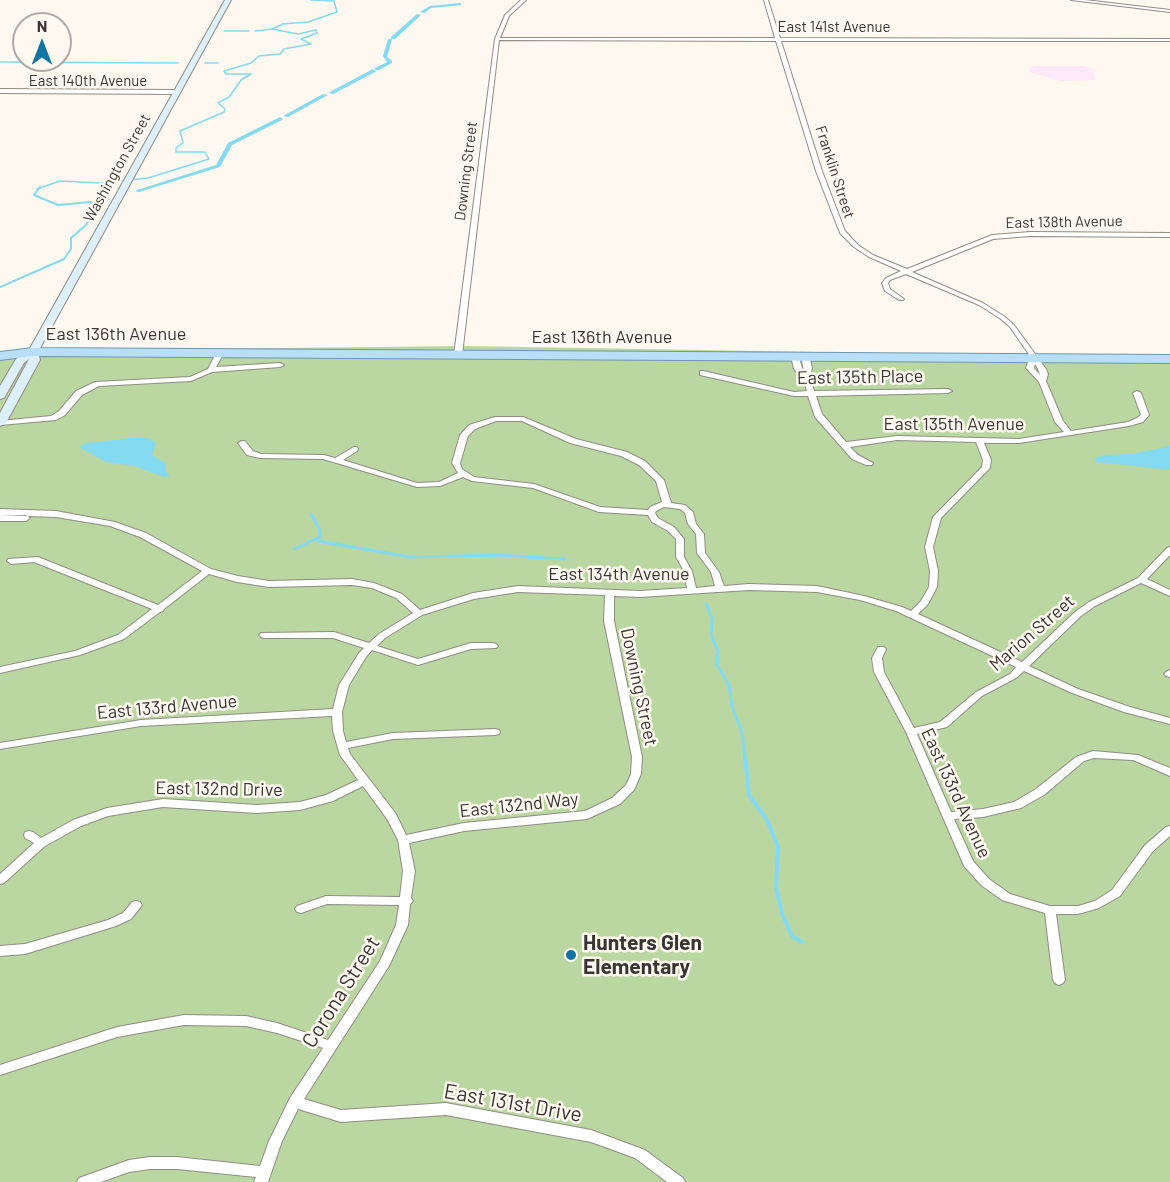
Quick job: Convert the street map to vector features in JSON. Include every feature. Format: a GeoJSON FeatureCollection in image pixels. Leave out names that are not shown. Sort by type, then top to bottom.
{"type":"FeatureCollection","features":[{"type":"Feature","properties":{"kind":"main road","name":"Washington Street"},"geometry":{"type":"LineString","coordinates":[[0,396],[20,361],[33,352],[228,0]]}},
{"type":"Feature","properties":{"kind":"main road","name":"East 136th Avenue"},"geometry":{"type":"LineString","coordinates":[[0,348],[33,352],[1170,359]]}},
{"type":"Feature","properties":{"kind":"main road","name":"Washington Street"},"geometry":{"type":"LineString","coordinates":[[0,423],[36,360],[33,352]]}},
{"type":"Feature","properties":{"kind":"main road","name":"East 136th Avenue"},"geometry":{"type":"LineString","coordinates":[[0,356],[33,352]]}},
{"type":"Feature","properties":{"kind":"street","name":"Downing Street"},"geometry":{"type":"LineString","coordinates":[[458,355],[497,39],[507,16],[524,0]]}},
{"type":"Feature","properties":{"kind":"street","name":"Franklin Street"},"geometry":{"type":"LineString","coordinates":[[766,0],[839,228],[863,251],[997,314],[1012,326],[1032,358],[1030,368],[1042,381],[1059,422],[1069,433]]}},
{"type":"Feature","properties":{"kind":"street"},"geometry":{"type":"LineString","coordinates":[[1073,0],[1170,11]]}},
{"type":"Feature","properties":{"kind":"street","name":"East 141st Avenue"},"geometry":{"type":"LineString","coordinates":[[497,39],[1170,40]]}},
{"type":"Feature","properties":{"kind":"street","name":"East 140th Avenue"},"geometry":{"type":"LineString","coordinates":[[0,92],[176,93]]}},
{"type":"Feature","properties":{"kind":"street","name":"East 138th Avenue"},"geometry":{"type":"LineString","coordinates":[[901,299],[887,290],[885,283],[904,271],[979,241],[1002,236],[1170,235]]}},
{"type":"Feature","properties":{"kind":"street"},"geometry":{"type":"LineString","coordinates":[[211,370],[220,353]]}},
{"type":"Feature","properties":{"kind":"street"},"geometry":{"type":"LineString","coordinates":[[800,356],[798,369],[806,377],[809,394],[818,415],[855,457],[870,463]]}},
{"type":"Feature","properties":{"kind":"street"},"geometry":{"type":"LineString","coordinates":[[0,423],[42,421],[53,418],[62,413],[83,390],[98,384],[186,380],[211,370],[280,365]]}},
{"type":"Feature","properties":{"kind":"street","name":"East 135th Place"},"geometry":{"type":"LineString","coordinates":[[703,373],[778,392],[809,394],[948,391]]}},
{"type":"Feature","properties":{"kind":"street","name":"East 135th Avenue"},"geometry":{"type":"LineString","coordinates":[[844,445],[897,438],[1018,441],[1069,433],[1140,420],[1146,413],[1137,393]]}},
{"type":"Feature","properties":{"kind":"street"},"geometry":{"type":"LineString","coordinates":[[651,513],[599,509],[544,489],[476,480],[463,474],[456,463],[462,440],[468,430],[489,420],[523,419],[563,438],[624,454],[642,463],[660,480],[667,504]]}},
{"type":"Feature","properties":{"kind":"street"},"geometry":{"type":"LineString","coordinates":[[913,614],[925,602],[933,587],[934,571],[929,546],[937,517],[986,468],[986,457],[979,439]]}},
{"type":"Feature","properties":{"kind":"street"},"geometry":{"type":"LineString","coordinates":[[242,443],[250,453],[260,456],[316,456],[417,485],[440,484],[463,474]]}},
{"type":"Feature","properties":{"kind":"street"},"geometry":{"type":"LineString","coordinates":[[336,461],[354,449]]}},
{"type":"Feature","properties":{"kind":"street"},"geometry":{"type":"LineString","coordinates":[[651,513],[657,506],[667,504],[682,507],[689,512],[692,524],[700,534],[703,558],[716,572],[720,590]]}},
{"type":"Feature","properties":{"kind":"street"},"geometry":{"type":"LineString","coordinates":[[0,512],[98,520],[134,531],[208,571],[260,583],[352,582],[374,585],[399,596],[419,613]]}},
{"type":"Feature","properties":{"kind":"street"},"geometry":{"type":"LineString","coordinates":[[651,513],[655,520],[671,529],[680,539],[680,557],[688,571],[692,591]]}},
{"type":"Feature","properties":{"kind":"street"},"geometry":{"type":"LineString","coordinates":[[0,519],[67,516]]}},
{"type":"Feature","properties":{"kind":"street","name":"Marion Street"},"geometry":{"type":"LineString","coordinates":[[911,732],[943,725],[979,694],[1002,683],[1022,667],[1086,607],[1141,580],[1170,550]]}},
{"type":"Feature","properties":{"kind":"street"},"geometry":{"type":"LineString","coordinates":[[11,561],[35,559],[160,609]]}},
{"type":"Feature","properties":{"kind":"street"},"geometry":{"type":"LineString","coordinates":[[0,670],[77,653],[121,637],[208,571]]}},
{"type":"Feature","properties":{"kind":"street"},"geometry":{"type":"LineString","coordinates":[[1141,580],[1170,593]]}},
{"type":"Feature","properties":{"kind":"street","name":"East 134th Avenue"},"geometry":{"type":"LineString","coordinates":[[419,613],[452,601],[495,591],[532,589],[610,592],[692,591],[775,587],[817,590],[861,598],[913,614],[1022,667],[1099,700],[1170,721]]}},
{"type":"Feature","properties":{"kind":"street","name":"Downing Street"},"geometry":{"type":"LineString","coordinates":[[610,592],[609,621],[637,757],[636,774],[630,787]]}},
{"type":"Feature","properties":{"kind":"street","name":"Corona Street"},"geometry":{"type":"LineString","coordinates":[[263,1177],[295,1102],[390,954],[402,925],[407,902],[409,871],[403,840],[392,816],[352,767],[342,746],[338,712],[344,685],[356,663],[370,647],[394,627],[419,613]]}},
{"type":"Feature","properties":{"kind":"street"},"geometry":{"type":"LineString","coordinates":[[264,635],[320,634],[418,662],[471,646],[493,646]]}},
{"type":"Feature","properties":{"kind":"street"},"geometry":{"type":"LineString","coordinates":[[121,637],[129,646]]}},
{"type":"Feature","properties":{"kind":"street","name":"East 133rd Avenue"},"geometry":{"type":"LineString","coordinates":[[881,649],[877,658],[879,672],[911,732],[968,863],[978,876],[1006,897],[1050,910],[1078,910],[1100,904],[1110,898],[1149,848],[1170,830]]}},
{"type":"Feature","properties":{"kind":"street","name":"East 133rd Avenue"},"geometry":{"type":"LineString","coordinates":[[0,746],[141,723],[338,712]]}},
{"type":"Feature","properties":{"kind":"street"},"geometry":{"type":"LineString","coordinates":[[342,746],[393,736],[495,732]]}},
{"type":"Feature","properties":{"kind":"street"},"geometry":{"type":"LineString","coordinates":[[948,816],[983,813],[1017,805],[1040,792],[1080,759],[1093,754],[1134,757],[1170,772]]}},
{"type":"Feature","properties":{"kind":"street","name":"East 132nd Drive"},"geometry":{"type":"LineString","coordinates":[[0,880],[41,843],[84,820],[130,807],[176,803],[276,809],[311,803],[364,781]]}},
{"type":"Feature","properties":{"kind":"street","name":"East 132nd Way"},"geometry":{"type":"LineString","coordinates":[[403,840],[464,827],[578,817],[609,806],[630,787]]}},
{"type":"Feature","properties":{"kind":"street"},"geometry":{"type":"LineString","coordinates":[[29,834],[41,843]]}},
{"type":"Feature","properties":{"kind":"street"},"geometry":{"type":"LineString","coordinates":[[301,909],[326,900],[407,902]]}},
{"type":"Feature","properties":{"kind":"street"},"geometry":{"type":"LineString","coordinates":[[0,951],[25,948],[112,923],[127,916],[136,905]]}},
{"type":"Feature","properties":{"kind":"street"},"geometry":{"type":"LineString","coordinates":[[1050,910],[1059,980]]}},
{"type":"Feature","properties":{"kind":"street"},"geometry":{"type":"LineString","coordinates":[[0,1070],[117,1032],[184,1020],[246,1021],[277,1028],[331,1046]]}},
{"type":"Feature","properties":{"kind":"street","name":"East 131st Drive"},"geometry":{"type":"LineString","coordinates":[[295,1102],[326,1113],[351,1116],[446,1109],[591,1136],[640,1154],[678,1182]]}},
{"type":"Feature","properties":{"kind":"street"},"geometry":{"type":"LineString","coordinates":[[84,1182],[106,1173],[150,1163],[177,1162],[263,1177]]}},
{"type":"Feature","properties":{"kind":"shaded area"},"geometry":{"type":"Polygon","coordinates":[[[1035,66],[1093,68],[1095,80],[1061,81],[1029,72],[1030,68],[1035,66]]]}},
{"type":"Feature","properties":{"kind":"green space"},"geometry":{"type":"Polygon","coordinates":[[[464,346],[1170,358],[1170,1182],[0,1182],[0,351],[464,346]]]}},
{"type":"Feature","properties":{"kind":"water"},"geometry":{"type":"Polygon","coordinates":[[[149,438],[156,443],[152,455],[165,463],[165,470],[170,476],[164,477],[135,466],[106,462],[79,447],[86,443],[149,438]]]}},
{"type":"Feature","properties":{"kind":"water"},"geometry":{"type":"Polygon","coordinates":[[[1170,446],[1170,470],[1096,462],[1095,458],[1104,455],[1132,454],[1170,446]]]}},
{"type":"Feature","properties":{"kind":"waterway"},"geometry":{"type":"LineString","coordinates":[[272,29],[283,24],[308,22],[337,12],[334,1],[311,0]]}},
{"type":"Feature","properties":{"kind":"waterway"},"geometry":{"type":"LineString","coordinates":[[422,12],[430,7],[460,4]]}},
{"type":"Feature","properties":{"kind":"waterway"},"geometry":{"type":"LineString","coordinates":[[393,38],[419,15]]}},
{"type":"Feature","properties":{"kind":"waterway"},"geometry":{"type":"LineString","coordinates":[[39,188],[60,181],[100,183],[148,178],[209,159],[205,152],[176,152],[176,148],[183,143],[180,131],[224,112],[225,109],[218,103],[229,97],[241,80],[251,74],[226,74],[224,71],[251,63],[259,56],[280,54],[284,49],[311,44],[301,39],[317,33],[316,30],[298,34],[272,29]]}},
{"type":"Feature","properties":{"kind":"waterway"},"geometry":{"type":"LineString","coordinates":[[255,31],[272,29]]}},
{"type":"Feature","properties":{"kind":"waterway"},"geometry":{"type":"LineString","coordinates":[[224,31],[249,31]]}},
{"type":"Feature","properties":{"kind":"waterway"},"geometry":{"type":"LineString","coordinates":[[385,56],[390,40]]}},
{"type":"Feature","properties":{"kind":"waterway"},"geometry":{"type":"LineString","coordinates":[[377,69],[390,62],[387,58]]}},
{"type":"Feature","properties":{"kind":"waterway"},"geometry":{"type":"LineString","coordinates":[[0,62],[178,63]]}},
{"type":"Feature","properties":{"kind":"waterway"},"geometry":{"type":"LineString","coordinates":[[205,63],[218,63]]}},
{"type":"Feature","properties":{"kind":"waterway"},"geometry":{"type":"LineString","coordinates":[[331,93],[373,71]]}},
{"type":"Feature","properties":{"kind":"waterway"},"geometry":{"type":"LineString","coordinates":[[286,116],[325,95]]}},
{"type":"Feature","properties":{"kind":"waterway"},"geometry":{"type":"LineString","coordinates":[[137,191],[218,166],[230,144],[280,119]]}},
{"type":"Feature","properties":{"kind":"waterway"},"geometry":{"type":"LineString","coordinates":[[0,287],[64,259],[71,249],[71,238],[86,225],[99,204],[90,202],[58,205],[34,195],[39,188]]}},
{"type":"Feature","properties":{"kind":"waterway"},"geometry":{"type":"LineString","coordinates":[[99,204],[107,199]]}},
{"type":"Feature","properties":{"kind":"waterway"},"geometry":{"type":"LineString","coordinates":[[294,549],[320,537],[319,528],[311,514]]}},
{"type":"Feature","properties":{"kind":"waterway"},"geometry":{"type":"LineString","coordinates":[[318,541],[410,557],[500,555],[565,559]]}},
{"type":"Feature","properties":{"kind":"waterway"},"geometry":{"type":"LineString","coordinates":[[706,604],[712,618],[711,635],[718,651],[717,665],[729,685],[732,707],[742,732],[745,759]]}},
{"type":"Feature","properties":{"kind":"waterway"},"geometry":{"type":"LineString","coordinates":[[745,757],[749,795],[767,820],[778,847],[776,887],[782,914],[792,936],[802,942]]}},
{"type":"Feature","properties":{"kind":"place","name":"Hunters Glen Elementary"},"geometry":{"type":"Point","coordinates":[571,955]}}]}
